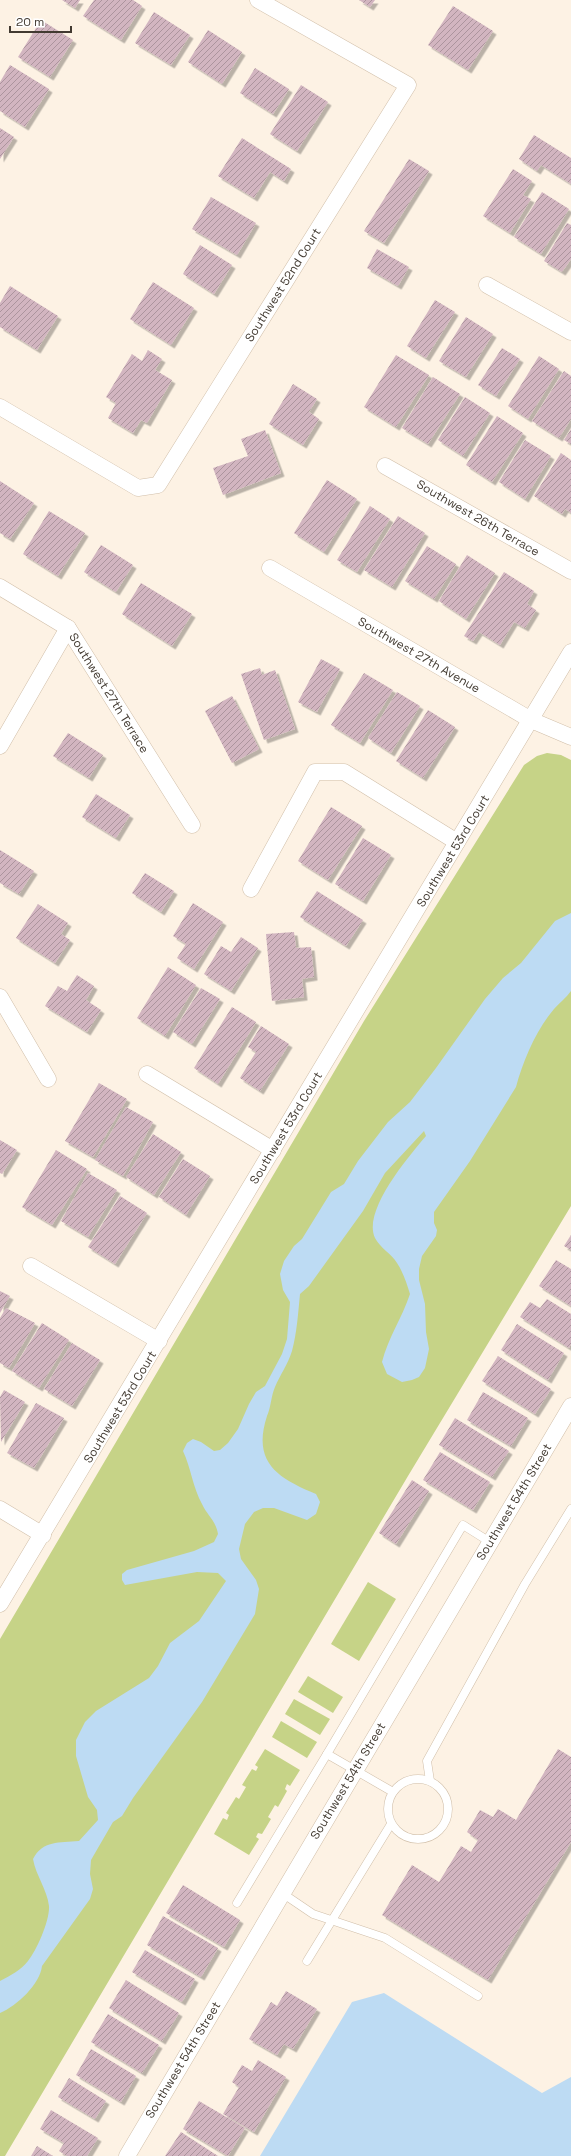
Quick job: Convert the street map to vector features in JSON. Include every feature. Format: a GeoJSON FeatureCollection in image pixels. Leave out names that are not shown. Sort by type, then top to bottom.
{"type":"FeatureCollection","features":[{"type":"Feature","properties":{"kind":"street","name":"Southwest 52nd Court"},"geometry":{"type":"LineString","coordinates":[[0,407],[138,488],[158,485],[408,86],[258,0]]}},
{"type":"Feature","properties":{"kind":"street"},"geometry":{"type":"LineString","coordinates":[[487,285],[571,332]]}},
{"type":"Feature","properties":{"kind":"street","name":"Southwest 26th Terrace"},"geometry":{"type":"LineString","coordinates":[[385,466],[571,571]]}},
{"type":"Feature","properties":{"kind":"street","name":"Southwest 27th Avenue"},"geometry":{"type":"LineString","coordinates":[[270,568],[531,720],[571,737]]}},
{"type":"Feature","properties":{"kind":"street","name":"Southwest 27th Terrace"},"geometry":{"type":"LineString","coordinates":[[0,587],[68,628],[192,825]]}},
{"type":"Feature","properties":{"kind":"street"},"geometry":{"type":"LineString","coordinates":[[0,746],[68,628]]}},
{"type":"Feature","properties":{"kind":"street","name":"Southwest 53rd Court"},"geometry":{"type":"LineString","coordinates":[[0,1604],[159,1342],[571,652]]}},
{"type":"Feature","properties":{"kind":"street"},"geometry":{"type":"LineString","coordinates":[[251,889],[315,772],[344,772],[457,842]]}},
{"type":"Feature","properties":{"kind":"street"},"geometry":{"type":"LineString","coordinates":[[0,997],[48,1080]]}},
{"type":"Feature","properties":{"kind":"street"},"geometry":{"type":"LineString","coordinates":[[146,1074],[273,1150]]}},
{"type":"Feature","properties":{"kind":"street"},"geometry":{"type":"LineString","coordinates":[[31,1266],[159,1342]]}},
{"type":"Feature","properties":{"kind":"street","name":"Southwest 54th Street"},"geometry":{"type":"LineString","coordinates":[[127,2156],[490,1542],[570,1411]]}},
{"type":"Feature","properties":{"kind":"street"},"geometry":{"type":"LineString","coordinates":[[0,1509],[43,1535]]}},
{"type":"Feature","properties":{"kind":"lane"},"geometry":{"type":"LineString","coordinates":[[430,1781],[427,1761],[510,1611],[571,1509]]}},
{"type":"Feature","properties":{"kind":"lane"},"geometry":{"type":"LineString","coordinates":[[237,1903],[463,1525],[490,1542]]}},
{"type":"Feature","properties":{"kind":"lane"},"geometry":{"type":"LineString","coordinates":[[327,1754],[354,1771],[393,1792]]}},
{"type":"Feature","properties":{"kind":"lane"},"geometry":{"type":"LineString","coordinates":[[420,1779],[430,1781],[439,1787],[445,1795],[448,1805],[448,1816],[444,1826],[436,1834],[427,1838],[417,1840],[406,1837],[397,1832],[391,1824],[388,1808],[393,1792],[400,1785],[409,1780],[420,1779]]}},
{"type":"Feature","properties":{"kind":"lane"},"geometry":{"type":"LineString","coordinates":[[307,1961],[391,1824]]}},
{"type":"Feature","properties":{"kind":"lane"},"geometry":{"type":"LineString","coordinates":[[282,1893],[313,1914],[332,1919],[384,1938],[478,1996]]}},
{"type":"Feature","properties":{"kind":"green space"},"geometry":{"type":"Polygon","coordinates":[[[547,753],[561,755],[571,760],[571,1206],[408,1476],[5,2156],[0,2156],[0,1639],[364,1021],[524,765],[537,756],[547,753]]]}},
{"type":"Feature","properties":{"kind":"green space"},"geometry":{"type":"Polygon","coordinates":[[[368,1582],[396,1599],[359,1661],[331,1644],[368,1582]]]}},
{"type":"Feature","properties":{"kind":"green space"},"geometry":{"type":"Polygon","coordinates":[[[308,1676],[343,1697],[333,1713],[298,1692],[308,1676]]]}},
{"type":"Feature","properties":{"kind":"green space"},"geometry":{"type":"Polygon","coordinates":[[[294,1699],[330,1719],[320,1735],[285,1714],[294,1699]]]}},
{"type":"Feature","properties":{"kind":"green space"},"geometry":{"type":"Polygon","coordinates":[[[281,1721],[317,1742],[307,1758],[272,1737],[281,1721]]]}},
{"type":"Feature","properties":{"kind":"green space"},"geometry":{"type":"Polygon","coordinates":[[[265,1749],[300,1770],[290,1786],[287,1784],[285,1789],[287,1791],[278,1807],[275,1805],[268,1817],[271,1819],[262,1834],[258,1833],[256,1837],[259,1839],[249,1855],[214,1834],[223,1818],[227,1820],[229,1815],[226,1813],[236,1797],[239,1799],[246,1787],[242,1785],[252,1769],[256,1771],[258,1767],[255,1765],[265,1749]]]}},
{"type":"Feature","properties":{"kind":"water"},"geometry":{"type":"Polygon","coordinates":[[[571,913],[571,991],[547,1017],[541,1026],[526,1056],[516,1087],[470,1161],[434,1212],[434,1223],[437,1230],[436,1236],[422,1256],[419,1269],[419,1280],[425,1304],[426,1332],[429,1349],[425,1368],[419,1377],[402,1382],[387,1374],[382,1362],[410,1294],[405,1278],[395,1260],[377,1242],[373,1227],[375,1213],[381,1199],[399,1170],[426,1136],[424,1131],[385,1173],[363,1211],[309,1286],[300,1294],[292,1351],[274,1390],[263,1432],[263,1445],[266,1457],[271,1466],[279,1474],[290,1482],[316,1494],[320,1502],[316,1514],[307,1520],[274,1508],[263,1508],[254,1512],[245,1524],[239,1549],[241,1559],[256,1580],[259,1589],[255,1614],[202,1702],[133,1798],[122,1816],[113,1822],[91,1860],[90,1874],[93,1889],[90,1899],[42,1966],[37,1980],[27,1994],[7,2010],[0,2013],[0,1981],[19,1970],[32,1956],[45,1927],[49,1912],[48,1900],[36,1871],[33,1859],[42,1848],[47,1845],[79,1841],[98,1820],[97,1810],[88,1797],[76,1756],[76,1740],[85,1722],[96,1711],[149,1678],[158,1666],[170,1643],[199,1621],[226,1581],[218,1573],[197,1572],[125,1585],[122,1580],[122,1574],[127,1570],[194,1551],[214,1542],[218,1534],[215,1525],[204,1508],[196,1491],[183,1451],[187,1443],[193,1439],[201,1442],[214,1451],[220,1450],[228,1443],[238,1429],[256,1392],[265,1386],[282,1354],[287,1339],[290,1302],[283,1290],[280,1274],[284,1261],[294,1246],[302,1239],[331,1192],[344,1184],[358,1161],[388,1122],[410,1102],[485,999],[503,978],[521,963],[555,921],[571,913]]]}},
{"type":"Feature","properties":{"kind":"water"},"geometry":{"type":"Polygon","coordinates":[[[384,1993],[542,2093],[571,2077],[571,2156],[260,2156],[352,2002],[384,1993]]]}},
{"type":"Feature","properties":{"kind":"building"},"geometry":{"type":"Polygon","coordinates":[[[62,0],[80,0],[75,8],[62,0]]]}},
{"type":"Feature","properties":{"kind":"building"},"geometry":{"type":"Polygon","coordinates":[[[94,0],[133,0],[142,6],[121,40],[83,16],[94,0]]]}},
{"type":"Feature","properties":{"kind":"building"},"geometry":{"type":"Polygon","coordinates":[[[359,0],[375,0],[370,7],[359,0]]]}},
{"type":"Feature","properties":{"kind":"building"},"geometry":{"type":"Polygon","coordinates":[[[453,6],[493,31],[468,70],[428,45],[453,6]]]}},
{"type":"Feature","properties":{"kind":"building"},"geometry":{"type":"Polygon","coordinates":[[[154,12],[190,35],[171,65],[135,43],[154,12]]]}},
{"type":"Feature","properties":{"kind":"building"},"geometry":{"type":"Polygon","coordinates":[[[41,20],[73,40],[50,77],[18,57],[41,20]]]}},
{"type":"Feature","properties":{"kind":"building"},"geometry":{"type":"Polygon","coordinates":[[[208,30],[242,52],[222,84],[188,62],[208,30]]]}},
{"type":"Feature","properties":{"kind":"building"},"geometry":{"type":"Polygon","coordinates":[[[10,65],[49,89],[25,127],[0,111],[0,82],[10,65]]]}},
{"type":"Feature","properties":{"kind":"building"},"geometry":{"type":"Polygon","coordinates":[[[255,68],[289,89],[273,114],[240,93],[255,68]]]}},
{"type":"Feature","properties":{"kind":"building"},"geometry":{"type":"Polygon","coordinates":[[[301,85],[328,102],[297,151],[270,134],[301,85]]]}},
{"type":"Feature","properties":{"kind":"building"},"geometry":{"type":"Polygon","coordinates":[[[0,128],[14,137],[0,159],[0,128]]]}},
{"type":"Feature","properties":{"kind":"building"},"geometry":{"type":"Polygon","coordinates":[[[534,135],[571,158],[571,184],[541,165],[537,171],[519,159],[534,135]]]}},
{"type":"Feature","properties":{"kind":"building"},"geometry":{"type":"Polygon","coordinates":[[[242,138],[291,169],[284,181],[270,172],[254,198],[218,176],[242,138]]]}},
{"type":"Feature","properties":{"kind":"building"},"geometry":{"type":"Polygon","coordinates":[[[409,159],[429,171],[384,243],[364,231],[409,159]]]}},
{"type":"Feature","properties":{"kind":"building"},"geometry":{"type":"Polygon","coordinates":[[[513,169],[532,181],[523,195],[531,199],[510,233],[483,216],[513,169]]]}},
{"type":"Feature","properties":{"kind":"building"},"geometry":{"type":"Polygon","coordinates":[[[542,192],[569,209],[541,254],[514,237],[542,192]]]}},
{"type":"Feature","properties":{"kind":"building"},"geometry":{"type":"Polygon","coordinates":[[[211,197],[256,223],[237,255],[192,229],[211,197]]]}},
{"type":"Feature","properties":{"kind":"building"},"geometry":{"type":"Polygon","coordinates":[[[567,223],[571,225],[571,259],[562,272],[544,261],[567,223]]]}},
{"type":"Feature","properties":{"kind":"building"},"geometry":{"type":"Polygon","coordinates":[[[200,245],[232,265],[214,294],[183,274],[200,245]]]}},
{"type":"Feature","properties":{"kind":"building"},"geometry":{"type":"Polygon","coordinates":[[[377,249],[409,267],[398,286],[367,268],[377,249]]]}},
{"type":"Feature","properties":{"kind":"building"},"geometry":{"type":"Polygon","coordinates":[[[153,282],[194,308],[171,345],[130,319],[153,282]]]}},
{"type":"Feature","properties":{"kind":"building"},"geometry":{"type":"Polygon","coordinates":[[[10,286],[58,316],[37,350],[0,327],[0,303],[10,286]]]}},
{"type":"Feature","properties":{"kind":"building"},"geometry":{"type":"Polygon","coordinates":[[[435,300],[455,312],[426,358],[407,346],[435,300]]]}},
{"type":"Feature","properties":{"kind":"building"},"geometry":{"type":"Polygon","coordinates":[[[466,317],[493,334],[466,377],[439,361],[466,317]]]}},
{"type":"Feature","properties":{"kind":"building"},"geometry":{"type":"Polygon","coordinates":[[[502,348],[520,359],[496,396],[478,385],[502,348]]]}},
{"type":"Feature","properties":{"kind":"building"},"geometry":{"type":"Polygon","coordinates":[[[148,350],[162,359],[155,370],[172,380],[147,423],[141,420],[133,433],[108,418],[116,403],[106,397],[132,354],[142,361],[148,350]]]}},
{"type":"Feature","properties":{"kind":"building"},"geometry":{"type":"Polygon","coordinates":[[[396,355],[429,375],[396,427],[364,407],[396,355]]]}},
{"type":"Feature","properties":{"kind":"building"},"geometry":{"type":"Polygon","coordinates":[[[539,356],[559,369],[528,419],[508,406],[539,356]]]}},
{"type":"Feature","properties":{"kind":"building"},"geometry":{"type":"Polygon","coordinates":[[[564,371],[571,376],[571,419],[559,438],[532,421],[564,371]]]}},
{"type":"Feature","properties":{"kind":"building"},"geometry":{"type":"Polygon","coordinates":[[[433,377],[460,394],[428,444],[402,428],[433,377]]]}},
{"type":"Feature","properties":{"kind":"building"},"geometry":{"type":"Polygon","coordinates":[[[293,384],[317,399],[309,412],[319,419],[303,445],[269,424],[293,384]]]}},
{"type":"Feature","properties":{"kind":"building"},"geometry":{"type":"Polygon","coordinates":[[[465,397],[490,413],[463,456],[438,440],[465,397]]]}},
{"type":"Feature","properties":{"kind":"building"},"geometry":{"type":"Polygon","coordinates":[[[497,416],[523,433],[492,482],[466,465],[497,416]]]}},
{"type":"Feature","properties":{"kind":"building"},"geometry":{"type":"Polygon","coordinates":[[[571,429],[571,444],[564,440],[571,429]]]}},
{"type":"Feature","properties":{"kind":"building"},"geometry":{"type":"Polygon","coordinates":[[[265,430],[281,473],[223,495],[213,468],[248,456],[241,439],[265,430]]]}},
{"type":"Feature","properties":{"kind":"building"},"geometry":{"type":"Polygon","coordinates":[[[525,440],[551,456],[525,499],[499,482],[525,440]]]}},
{"type":"Feature","properties":{"kind":"building"},"geometry":{"type":"Polygon","coordinates":[[[561,453],[571,460],[571,513],[565,509],[562,514],[534,496],[561,453]]]}},
{"type":"Feature","properties":{"kind":"building"},"geometry":{"type":"Polygon","coordinates":[[[327,480],[357,499],[324,552],[294,533],[327,480]]]}},
{"type":"Feature","properties":{"kind":"building"},"geometry":{"type":"Polygon","coordinates":[[[0,481],[34,503],[10,539],[0,533],[0,481]]]}},
{"type":"Feature","properties":{"kind":"building"},"geometry":{"type":"Polygon","coordinates":[[[370,506],[390,519],[357,572],[337,560],[370,506]]]}},
{"type":"Feature","properties":{"kind":"building"},"geometry":{"type":"Polygon","coordinates":[[[49,511],[85,533],[58,576],[23,554],[49,511]]]}},
{"type":"Feature","properties":{"kind":"building"},"geometry":{"type":"Polygon","coordinates":[[[398,516],[425,533],[392,587],[364,570],[398,516]]]}},
{"type":"Feature","properties":{"kind":"building"},"geometry":{"type":"Polygon","coordinates":[[[101,545],[133,565],[116,592],[84,572],[101,545]]]}},
{"type":"Feature","properties":{"kind":"building"},"geometry":{"type":"Polygon","coordinates":[[[427,546],[456,564],[434,599],[405,581],[427,546]]]}},
{"type":"Feature","properties":{"kind":"building"},"geometry":{"type":"Polygon","coordinates":[[[467,555],[495,573],[466,619],[439,601],[467,555]]]}},
{"type":"Feature","properties":{"kind":"building"},"geometry":{"type":"Polygon","coordinates":[[[504,572],[534,591],[527,604],[536,610],[525,628],[514,622],[500,645],[479,632],[473,641],[464,636],[504,572]]]}},
{"type":"Feature","properties":{"kind":"building"},"geometry":{"type":"Polygon","coordinates":[[[141,583],[192,614],[172,646],[122,614],[141,583]]]}},
{"type":"Feature","properties":{"kind":"building"},"geometry":{"type":"Polygon","coordinates":[[[321,659],[340,669],[317,712],[298,702],[321,659]]]}},
{"type":"Feature","properties":{"kind":"building"},"geometry":{"type":"Polygon","coordinates":[[[260,668],[262,675],[275,670],[295,729],[264,740],[241,674],[260,668]]]}},
{"type":"Feature","properties":{"kind":"building"},"geometry":{"type":"Polygon","coordinates":[[[364,673],[393,690],[360,743],[331,725],[364,673]]]}},
{"type":"Feature","properties":{"kind":"building"},"geometry":{"type":"Polygon","coordinates":[[[397,692],[420,706],[391,753],[368,738],[397,692]]]}},
{"type":"Feature","properties":{"kind":"building"},"geometry":{"type":"Polygon","coordinates":[[[232,696],[259,749],[232,763],[205,711],[232,696]]]}},
{"type":"Feature","properties":{"kind":"building"},"geometry":{"type":"Polygon","coordinates":[[[428,710],[455,727],[423,778],[396,761],[428,710]]]}},
{"type":"Feature","properties":{"kind":"building"},"geometry":{"type":"Polygon","coordinates":[[[68,733],[103,755],[89,778],[53,756],[68,733]]]}},
{"type":"Feature","properties":{"kind":"building"},"geometry":{"type":"Polygon","coordinates":[[[96,794],[130,815],[116,838],[82,817],[96,794]]]}},
{"type":"Feature","properties":{"kind":"building"},"geometry":{"type":"Polygon","coordinates":[[[331,807],[362,826],[328,880],[298,861],[331,807]]]}},
{"type":"Feature","properties":{"kind":"building"},"geometry":{"type":"Polygon","coordinates":[[[363,838],[391,855],[363,901],[335,884],[363,838]]]}},
{"type":"Feature","properties":{"kind":"building"},"geometry":{"type":"Polygon","coordinates":[[[0,850],[34,871],[19,894],[0,883],[0,850]]]}},
{"type":"Feature","properties":{"kind":"building"},"geometry":{"type":"Polygon","coordinates":[[[145,873],[174,891],[161,912],[132,893],[145,873]]]}},
{"type":"Feature","properties":{"kind":"building"},"geometry":{"type":"Polygon","coordinates":[[[317,891],[363,920],[346,946],[300,917],[317,891]]]}},
{"type":"Feature","properties":{"kind":"building"},"geometry":{"type":"Polygon","coordinates":[[[193,903],[223,922],[194,969],[177,958],[186,944],[173,936],[193,903]]]}},
{"type":"Feature","properties":{"kind":"building"},"geometry":{"type":"Polygon","coordinates":[[[38,904],[68,923],[61,934],[70,940],[55,963],[16,938],[38,904]]]}},
{"type":"Feature","properties":{"kind":"building"},"geometry":{"type":"Polygon","coordinates":[[[294,932],[296,948],[311,947],[314,977],[302,979],[304,997],[272,1001],[266,934],[294,932]]]}},
{"type":"Feature","properties":{"kind":"building"},"geometry":{"type":"Polygon","coordinates":[[[241,937],[258,948],[231,991],[204,974],[221,946],[231,952],[241,937]]]}},
{"type":"Feature","properties":{"kind":"building"},"geometry":{"type":"Polygon","coordinates":[[[168,967],[196,985],[165,1036],[137,1018],[168,967]]]}},
{"type":"Feature","properties":{"kind":"building"},"geometry":{"type":"Polygon","coordinates":[[[77,975],[94,986],[86,1000],[101,1010],[87,1032],[45,1006],[58,986],[67,991],[77,975]]]}},
{"type":"Feature","properties":{"kind":"building"},"geometry":{"type":"Polygon","coordinates":[[[201,988],[220,999],[192,1044],[173,1032],[201,988]]]}},
{"type":"Feature","properties":{"kind":"building"},"geometry":{"type":"Polygon","coordinates":[[[232,1007],[256,1022],[218,1084],[194,1068],[232,1007]]]}},
{"type":"Feature","properties":{"kind":"building"},"geometry":{"type":"Polygon","coordinates":[[[261,1026],[289,1044],[260,1091],[240,1078],[256,1052],[248,1047],[261,1026]]]}},
{"type":"Feature","properties":{"kind":"building"},"geometry":{"type":"Polygon","coordinates":[[[99,1083],[127,1099],[93,1157],[65,1141],[99,1083]]]}},
{"type":"Feature","properties":{"kind":"building"},"geometry":{"type":"Polygon","coordinates":[[[126,1107],[153,1122],[123,1176],[95,1160],[126,1107]]]}},
{"type":"Feature","properties":{"kind":"building"},"geometry":{"type":"Polygon","coordinates":[[[153,1134],[181,1152],[154,1195],[126,1177],[153,1134]]]}},
{"type":"Feature","properties":{"kind":"building"},"geometry":{"type":"Polygon","coordinates":[[[0,1140],[17,1150],[2,1174],[0,1173],[0,1140]]]}},
{"type":"Feature","properties":{"kind":"building"},"geometry":{"type":"Polygon","coordinates":[[[56,1150],[87,1169],[52,1225],[22,1207],[56,1150]]]}},
{"type":"Feature","properties":{"kind":"building"},"geometry":{"type":"Polygon","coordinates":[[[183,1159],[210,1176],[186,1215],[159,1197],[183,1159]]]}},
{"type":"Feature","properties":{"kind":"building"},"geometry":{"type":"Polygon","coordinates":[[[88,1173],[117,1190],[88,1237],[61,1221],[88,1173]]]}},
{"type":"Feature","properties":{"kind":"building"},"geometry":{"type":"Polygon","coordinates":[[[120,1196],[147,1213],[115,1264],[88,1247],[120,1196]]]}},
{"type":"Feature","properties":{"kind":"building"},"geometry":{"type":"Polygon","coordinates":[[[571,1235],[571,1250],[564,1246],[571,1235]]]}},
{"type":"Feature","properties":{"kind":"building"},"geometry":{"type":"Polygon","coordinates":[[[556,1260],[571,1269],[571,1306],[539,1286],[556,1260]]]}},
{"type":"Feature","properties":{"kind":"building"},"geometry":{"type":"Polygon","coordinates":[[[0,1291],[10,1296],[0,1313],[0,1291]]]}},
{"type":"Feature","properties":{"kind":"building"},"geometry":{"type":"Polygon","coordinates":[[[547,1299],[571,1314],[571,1344],[569,1348],[520,1317],[530,1302],[540,1308],[547,1299]]]}},
{"type":"Feature","properties":{"kind":"building"},"geometry":{"type":"Polygon","coordinates":[[[6,1308],[35,1323],[9,1368],[0,1363],[0,1318],[6,1308]]]}},
{"type":"Feature","properties":{"kind":"building"},"geometry":{"type":"Polygon","coordinates":[[[42,1323],[69,1340],[39,1388],[12,1371],[42,1323]]]}},
{"type":"Feature","properties":{"kind":"building"},"geometry":{"type":"Polygon","coordinates":[[[517,1324],[564,1353],[548,1380],[501,1350],[517,1324]]]}},
{"type":"Feature","properties":{"kind":"building"},"geometry":{"type":"Polygon","coordinates":[[[72,1343],[100,1360],[72,1406],[44,1389],[72,1343]]]}},
{"type":"Feature","properties":{"kind":"building"},"geometry":{"type":"Polygon","coordinates":[[[498,1356],[551,1389],[535,1414],[482,1381],[498,1356]]]}},
{"type":"Feature","properties":{"kind":"building"},"geometry":{"type":"Polygon","coordinates":[[[4,1390],[25,1402],[1,1442],[0,1397],[4,1390]]]}},
{"type":"Feature","properties":{"kind":"building"},"geometry":{"type":"Polygon","coordinates":[[[483,1392],[528,1418],[511,1446],[467,1420],[483,1392]]]}},
{"type":"Feature","properties":{"kind":"building"},"geometry":{"type":"Polygon","coordinates":[[[36,1403],[64,1418],[34,1468],[7,1453],[36,1403]]]}},
{"type":"Feature","properties":{"kind":"building"},"geometry":{"type":"Polygon","coordinates":[[[455,1418],[509,1451],[492,1477],[439,1445],[455,1418]]]}},
{"type":"Feature","properties":{"kind":"building"},"geometry":{"type":"Polygon","coordinates":[[[440,1452],[490,1482],[473,1510],[423,1480],[440,1452]]]}},
{"type":"Feature","properties":{"kind":"building"},"geometry":{"type":"Polygon","coordinates":[[[412,1480],[429,1491],[396,1544],[379,1533],[412,1480]]]}},
{"type":"Feature","properties":{"kind":"building"},"geometry":{"type":"Polygon","coordinates":[[[558,1749],[571,1757],[571,1842],[488,1980],[382,1915],[412,1865],[439,1882],[461,1846],[471,1852],[478,1840],[467,1832],[480,1810],[493,1817],[498,1809],[516,1820],[558,1749]]]}},
{"type":"Feature","properties":{"kind":"building"},"geometry":{"type":"Polygon","coordinates":[[[183,1885],[240,1920],[224,1947],[166,1913],[183,1885]]]}},
{"type":"Feature","properties":{"kind":"building"},"geometry":{"type":"Polygon","coordinates":[[[163,1916],[218,1948],[201,1977],[147,1945],[163,1916]]]}},
{"type":"Feature","properties":{"kind":"building"},"geometry":{"type":"Polygon","coordinates":[[[145,1950],[195,1979],[182,2002],[132,1972],[145,1950]]]}},
{"type":"Feature","properties":{"kind":"building"},"geometry":{"type":"Polygon","coordinates":[[[126,1980],[179,2013],[162,2041],[109,2008],[126,1980]]]}},
{"type":"Feature","properties":{"kind":"building"},"geometry":{"type":"Polygon","coordinates":[[[286,1991],[317,2009],[293,2049],[284,2044],[277,2055],[249,2039],[271,2002],[277,2006],[286,1991]]]}},
{"type":"Feature","properties":{"kind":"building"},"geometry":{"type":"Polygon","coordinates":[[[108,2014],[159,2045],[142,2073],[91,2042],[108,2014]]]}},
{"type":"Feature","properties":{"kind":"building"},"geometry":{"type":"Polygon","coordinates":[[[91,2049],[136,2076],[121,2102],[76,2075],[91,2049]]]}},
{"type":"Feature","properties":{"kind":"building"},"geometry":{"type":"Polygon","coordinates":[[[258,2060],[286,2077],[254,2132],[223,2114],[239,2087],[232,2082],[242,2065],[252,2071],[258,2060]]]}},
{"type":"Feature","properties":{"kind":"building"},"geometry":{"type":"Polygon","coordinates":[[[69,2078],[106,2101],[95,2119],[58,2097],[69,2078]]]}},
{"type":"Feature","properties":{"kind":"building"},"geometry":{"type":"Polygon","coordinates":[[[199,2101],[245,2128],[228,2156],[183,2129],[199,2101]]]}},
{"type":"Feature","properties":{"kind":"building"},"geometry":{"type":"Polygon","coordinates":[[[51,2110],[98,2138],[87,2156],[67,2156],[59,2151],[64,2143],[40,2129],[51,2110]]]}},
{"type":"Feature","properties":{"kind":"building"},"geometry":{"type":"Polygon","coordinates":[[[181,2132],[218,2156],[165,2156],[181,2132]]]}},
{"type":"Feature","properties":{"kind":"building"},"geometry":{"type":"Polygon","coordinates":[[[37,2146],[53,2156],[31,2156],[37,2146]]]}}]}
